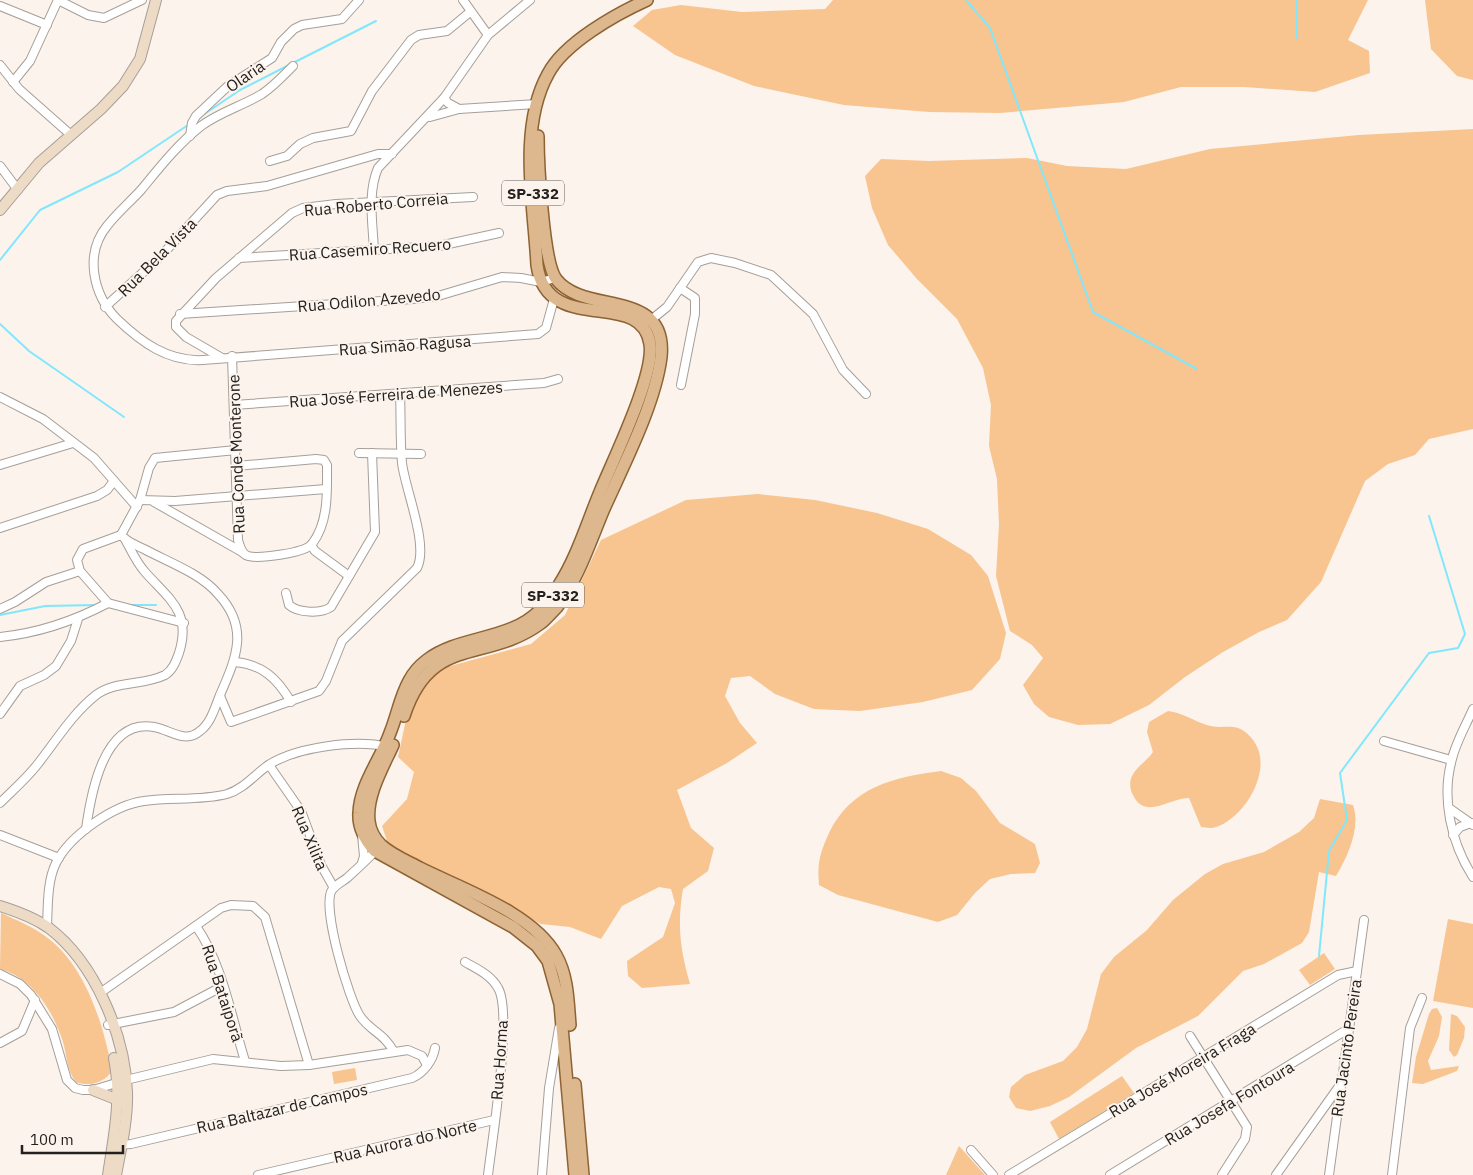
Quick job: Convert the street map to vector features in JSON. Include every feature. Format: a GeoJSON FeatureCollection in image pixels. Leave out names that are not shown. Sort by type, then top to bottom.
{"type":"FeatureCollection","features":[{"type":"Feature","properties":{"kind":"main road"},"geometry":{"type":"LineString","coordinates":[[0,210],[39,163],[101,109],[123,86],[140,58],[156,0]]}},
{"type":"Feature","properties":{"kind":"main road","name":"SP-332"},"geometry":{"type":"LineString","coordinates":[[388,747],[409,681],[426,661],[442,650],[520,625],[535,615],[548,602],[567,570],[643,385],[651,352],[644,329],[622,314],[576,308],[554,299],[541,282],[537,265],[531,168],[532,116],[548,73],[564,54],[593,31],[647,0]]}},
{"type":"Feature","properties":{"kind":"main road","name":"SP-332"},"geometry":{"type":"LineString","coordinates":[[537,104],[544,221],[555,278]]}},
{"type":"Feature","properties":{"kind":"main road"},"geometry":{"type":"LineString","coordinates":[[555,278],[565,289],[593,299]]}},
{"type":"Feature","properties":{"kind":"main road"},"geometry":{"type":"LineString","coordinates":[[554,299],[565,294],[593,299],[633,308],[651,320]]}},
{"type":"Feature","properties":{"kind":"main road","name":"SP-332"},"geometry":{"type":"LineString","coordinates":[[360,827],[359,814],[362,796],[408,704],[427,672],[451,657],[527,632],[542,622],[556,607],[566,591],[632,446],[654,386],[660,357],[660,343],[658,333],[651,320]]}},
{"type":"Feature","properties":{"kind":"main road"},"geometry":{"type":"LineString","coordinates":[[378,848],[369,822],[370,807],[395,760],[396,754],[388,747]]}},
{"type":"Feature","properties":{"kind":"main road"},"geometry":{"type":"LineString","coordinates":[[360,827],[364,837],[378,848],[513,927],[537,946],[552,968],[559,996],[561,1018],[560,1045],[575,1175]]}},
{"type":"Feature","properties":{"kind":"main road"},"geometry":{"type":"LineString","coordinates":[[378,848],[514,914],[535,929],[555,953],[561,964],[567,991],[582,1175]]}},
{"type":"Feature","properties":{"kind":"main road"},"geometry":{"type":"LineString","coordinates":[[0,906],[47,926],[78,959],[100,993],[110,1021],[127,1107],[118,1145],[108,1175]]}},
{"type":"Feature","properties":{"kind":"main road"},"geometry":{"type":"LineString","coordinates":[[116,1175],[118,1100],[122,1081]]}},
{"type":"Feature","properties":{"kind":"main road"},"geometry":{"type":"LineString","coordinates":[[92,1090],[118,1100]]}},
{"type":"Feature","properties":{"kind":"street"},"geometry":{"type":"LineString","coordinates":[[13,82],[30,61],[58,0],[88,14],[104,18],[142,0]]}},
{"type":"Feature","properties":{"kind":"street","name":"Olaria"},"geometry":{"type":"LineString","coordinates":[[190,136],[192,123],[196,116],[228,86],[272,58],[281,42],[294,29],[302,25],[342,19],[359,0]]}},
{"type":"Feature","properties":{"kind":"street"},"geometry":{"type":"LineString","coordinates":[[463,0],[488,35]]}},
{"type":"Feature","properties":{"kind":"street"},"geometry":{"type":"LineString","coordinates":[[374,251],[372,202],[374,176],[378,168],[444,98],[488,35],[530,0]]}},
{"type":"Feature","properties":{"kind":"street"},"geometry":{"type":"LineString","coordinates":[[0,6],[47,25]]}},
{"type":"Feature","properties":{"kind":"street"},"geometry":{"type":"LineString","coordinates":[[270,161],[287,156],[300,144],[313,138],[351,131],[372,91],[412,39],[419,35],[447,31],[470,12]]}},
{"type":"Feature","properties":{"kind":"street"},"geometry":{"type":"LineString","coordinates":[[0,65],[13,82],[71,135]]}},
{"type":"Feature","properties":{"kind":"street"},"geometry":{"type":"LineString","coordinates":[[105,306],[94,276],[93,260],[101,234],[190,136],[222,114],[262,94],[293,66]]}},
{"type":"Feature","properties":{"kind":"street"},"geometry":{"type":"LineString","coordinates":[[444,98],[448,103],[459,109]]}},
{"type":"Feature","properties":{"kind":"street"},"geometry":{"type":"LineString","coordinates":[[427,118],[459,109],[537,104]]}},
{"type":"Feature","properties":{"kind":"street","name":"Rua Bela Vista"},"geometry":{"type":"LineString","coordinates":[[105,306],[161,256],[221,193],[268,186],[378,154],[392,154]]}},
{"type":"Feature","properties":{"kind":"street"},"geometry":{"type":"LineString","coordinates":[[0,166],[18,190]]}},
{"type":"Feature","properties":{"kind":"street","name":"Rua Roberto Correia"},"geometry":{"type":"LineString","coordinates":[[180,314],[292,213],[316,206],[473,197]]}},
{"type":"Feature","properties":{"kind":"street","name":"Rua Casemiro Recuero"},"geometry":{"type":"LineString","coordinates":[[240,258],[439,246],[499,233]]}},
{"type":"Feature","properties":{"kind":"street"},"geometry":{"type":"LineString","coordinates":[[651,320],[667,307],[698,262],[711,258],[735,263],[771,275],[813,314],[843,370],[866,394]]}},
{"type":"Feature","properties":{"kind":"street","name":"Rua Odilon Azevedo"},"geometry":{"type":"LineString","coordinates":[[180,314],[413,299],[438,296],[502,277],[541,282],[555,278]]}},
{"type":"Feature","properties":{"kind":"street"},"geometry":{"type":"LineString","coordinates":[[680,288],[695,298],[695,314],[681,385]]}},
{"type":"Feature","properties":{"kind":"street","name":"Rua Simão Ragusa"},"geometry":{"type":"LineString","coordinates":[[105,306],[149,345],[166,354],[192,360],[538,334],[546,328],[554,299]]}},
{"type":"Feature","properties":{"kind":"street"},"geometry":{"type":"LineString","coordinates":[[180,314],[176,327],[179,332],[222,358]]}},
{"type":"Feature","properties":{"kind":"street","name":"Rua Conde Monterone"},"geometry":{"type":"LineString","coordinates":[[232,356],[238,540],[242,552],[254,557],[298,552],[311,545]]}},
{"type":"Feature","properties":{"kind":"street","name":"Rua José Ferreira de Menezes"},"geometry":{"type":"LineString","coordinates":[[234,405],[544,383],[558,379]]}},
{"type":"Feature","properties":{"kind":"street"},"geometry":{"type":"LineString","coordinates":[[220,696],[232,722],[319,692],[326,681],[342,641],[409,577],[419,565],[418,527],[405,481],[401,454],[400,394]]}},
{"type":"Feature","properties":{"kind":"street"},"geometry":{"type":"LineString","coordinates":[[0,397],[43,419],[94,458],[138,504]]}},
{"type":"Feature","properties":{"kind":"street"},"geometry":{"type":"LineString","coordinates":[[0,465],[73,442]]}},
{"type":"Feature","properties":{"kind":"street"},"geometry":{"type":"LineString","coordinates":[[123,537],[138,504],[149,468],[155,458],[236,450]]}},
{"type":"Feature","properties":{"kind":"street"},"geometry":{"type":"LineString","coordinates":[[358,453],[420,454]]}},
{"type":"Feature","properties":{"kind":"street"},"geometry":{"type":"LineString","coordinates":[[286,593],[289,605],[292,608],[308,611],[326,610],[330,607],[375,532],[372,453]]}},
{"type":"Feature","properties":{"kind":"street"},"geometry":{"type":"LineString","coordinates":[[236,466],[316,459],[324,460],[327,464],[326,516],[311,545],[315,551],[349,576]]}},
{"type":"Feature","properties":{"kind":"street"},"geometry":{"type":"LineString","coordinates":[[0,528],[97,496],[107,490],[114,481]]}},
{"type":"Feature","properties":{"kind":"street"},"geometry":{"type":"LineString","coordinates":[[138,504],[326,489]]}},
{"type":"Feature","properties":{"kind":"street"},"geometry":{"type":"LineString","coordinates":[[152,502],[242,552]]}},
{"type":"Feature","properties":{"kind":"street"},"geometry":{"type":"LineString","coordinates":[[0,803],[22,784],[68,724],[91,699],[105,688],[149,679],[170,671],[175,664],[184,623],[176,606],[137,562],[123,537]]}},
{"type":"Feature","properties":{"kind":"street"},"geometry":{"type":"LineString","coordinates":[[86,828],[91,796],[110,747],[123,734],[148,726],[191,737],[202,731],[209,721],[234,662],[238,636],[233,615],[219,594],[207,583],[123,537],[83,549],[77,560],[80,571],[108,603],[184,623]]}},
{"type":"Feature","properties":{"kind":"street"},"geometry":{"type":"LineString","coordinates":[[0,609],[15,602],[46,582],[80,571]]}},
{"type":"Feature","properties":{"kind":"street"},"geometry":{"type":"LineString","coordinates":[[0,637],[33,632],[78,619],[108,603]]}},
{"type":"Feature","properties":{"kind":"street"},"geometry":{"type":"LineString","coordinates":[[0,714],[20,686],[44,675],[56,666],[71,642],[78,619]]}},
{"type":"Feature","properties":{"kind":"street"},"geometry":{"type":"LineString","coordinates":[[234,662],[252,664],[263,669],[281,686],[291,702]]}},
{"type":"Feature","properties":{"kind":"street"},"geometry":{"type":"LineString","coordinates":[[1473,709],[1451,760],[1449,808],[1454,835],[1473,877]]}},
{"type":"Feature","properties":{"kind":"street"},"geometry":{"type":"LineString","coordinates":[[1384,741],[1451,760]]}},
{"type":"Feature","properties":{"kind":"street"},"geometry":{"type":"LineString","coordinates":[[47,926],[52,878],[59,858],[86,828],[112,813],[141,802],[228,794],[241,787],[269,765],[292,752],[304,749],[388,747]]}},
{"type":"Feature","properties":{"kind":"street","name":"Rua Xilita"},"geometry":{"type":"LineString","coordinates":[[269,765],[301,811],[320,865],[333,889]]}},
{"type":"Feature","properties":{"kind":"street"},"geometry":{"type":"LineString","coordinates":[[1449,808],[1472,824]]}},
{"type":"Feature","properties":{"kind":"street"},"geometry":{"type":"LineString","coordinates":[[1454,835],[1460,827],[1472,824]]}},
{"type":"Feature","properties":{"kind":"street"},"geometry":{"type":"LineString","coordinates":[[360,827],[364,856],[361,865]]}},
{"type":"Feature","properties":{"kind":"street"},"geometry":{"type":"LineString","coordinates":[[0,836],[59,858]]}},
{"type":"Feature","properties":{"kind":"street"},"geometry":{"type":"LineString","coordinates":[[378,848],[333,889],[328,906],[331,926],[356,1010],[365,1022],[387,1039],[394,1052]]}},
{"type":"Feature","properties":{"kind":"street"},"geometry":{"type":"LineString","coordinates":[[100,993],[221,908],[231,904],[247,904],[259,910],[265,917],[309,1065]]}},
{"type":"Feature","properties":{"kind":"street","name":"Rua Jacinto Pereira"},"geometry":{"type":"LineString","coordinates":[[1329,1175],[1364,920]]}},
{"type":"Feature","properties":{"kind":"street","name":"Rua Bataiporã"},"geometry":{"type":"LineString","coordinates":[[196,926],[210,946],[245,1061]]}},
{"type":"Feature","properties":{"kind":"street","name":"Rua Horma"},"geometry":{"type":"LineString","coordinates":[[465,962],[490,979],[499,989],[502,1002],[502,1045],[488,1175]]}},
{"type":"Feature","properties":{"kind":"street","name":"Rua José Moreira Fraga"},"geometry":{"type":"LineString","coordinates":[[1010,1175],[1338,975],[1357,971]]}},
{"type":"Feature","properties":{"kind":"street"},"geometry":{"type":"LineString","coordinates":[[0,974],[20,984],[35,1000],[52,1030],[67,1080],[75,1088],[92,1090],[204,1060],[223,1058],[272,1066],[309,1065],[408,1050],[419,1053],[425,1060],[426,1066]]}},
{"type":"Feature","properties":{"kind":"street"},"geometry":{"type":"LineString","coordinates":[[110,1021],[174,1012],[223,986]]}},
{"type":"Feature","properties":{"kind":"street"},"geometry":{"type":"LineString","coordinates":[[1392,1175],[1410,1028],[1422,998]]}},
{"type":"Feature","properties":{"kind":"street"},"geometry":{"type":"LineString","coordinates":[[0,1042],[22,1031],[35,1000]]}},
{"type":"Feature","properties":{"kind":"street","name":"Rua Josefa Fontoura"},"geometry":{"type":"LineString","coordinates":[[1110,1175],[1348,1029]]}},
{"type":"Feature","properties":{"kind":"street"},"geometry":{"type":"LineString","coordinates":[[1190,1036],[1247,1127],[1245,1139],[1222,1175]]}},
{"type":"Feature","properties":{"kind":"street"},"geometry":{"type":"LineString","coordinates":[[542,1175],[549,1088],[560,1045]]}},
{"type":"Feature","properties":{"kind":"street","name":"Rua Baltazar de Campos"},"geometry":{"type":"LineString","coordinates":[[118,1145],[412,1078],[420,1074],[432,1058],[435,1048]]}},
{"type":"Feature","properties":{"kind":"street"},"geometry":{"type":"LineString","coordinates":[[1276,1175],[1341,1084]]}},
{"type":"Feature","properties":{"kind":"street","name":"Rua Aurora do Norte"},"geometry":{"type":"LineString","coordinates":[[258,1175],[494,1120]]}},
{"type":"Feature","properties":{"kind":"street"},"geometry":{"type":"LineString","coordinates":[[971,1150],[993,1175]]}},
{"type":"Feature","properties":{"kind":"shaded area"},"geometry":{"type":"Polygon","coordinates":[[[833,0],[1368,0],[1348,40],[1369,51],[1370,73],[1315,92],[1244,87],[1181,87],[1124,102],[1000,113],[929,112],[844,105],[754,86],[675,55],[633,26],[652,10],[681,5],[742,12],[825,9],[833,0]]]}},
{"type":"Feature","properties":{"kind":"shaded area"},"geometry":{"type":"Polygon","coordinates":[[[1425,0],[1473,0],[1473,80],[1457,76],[1431,49],[1425,0]]]}},
{"type":"Feature","properties":{"kind":"shaded area"},"geometry":{"type":"Polygon","coordinates":[[[1473,129],[1473,429],[1429,439],[1415,455],[1388,464],[1365,481],[1321,582],[1287,620],[1259,632],[1223,652],[1185,677],[1149,705],[1110,724],[1078,725],[1049,717],[1034,704],[1023,685],[1043,658],[1032,645],[1010,631],[996,576],[999,524],[997,479],[989,446],[991,405],[983,368],[957,319],[917,279],[888,245],[872,208],[865,176],[881,159],[929,161],[1027,158],[1067,166],[1126,169],[1210,149],[1359,135],[1473,129]]]}},
{"type":"Feature","properties":{"kind":"shaded area"},"geometry":{"type":"Polygon","coordinates":[[[758,494],[815,500],[877,513],[928,529],[971,555],[988,576],[1006,633],[1000,659],[972,690],[923,702],[860,711],[814,709],[775,694],[750,676],[731,678],[725,696],[740,723],[757,743],[727,763],[677,790],[691,828],[714,848],[708,871],[683,889],[680,926],[684,959],[690,984],[642,988],[628,976],[627,961],[663,937],[675,903],[671,889],[659,887],[622,906],[601,939],[570,927],[541,924],[389,847],[382,826],[407,799],[414,772],[398,757],[407,715],[426,681],[443,668],[531,644],[565,615],[601,540],[686,500],[758,494]]]}},
{"type":"Feature","properties":{"kind":"shaded area"},"geometry":{"type":"Polygon","coordinates":[[[1168,711],[1179,713],[1211,726],[1243,730],[1252,738],[1260,754],[1258,780],[1253,792],[1236,814],[1216,827],[1201,827],[1189,798],[1151,807],[1138,803],[1132,793],[1130,783],[1132,776],[1153,752],[1147,732],[1149,722],[1168,711]]]}},
{"type":"Feature","properties":{"kind":"shaded area"},"geometry":{"type":"Polygon","coordinates":[[[941,771],[961,778],[976,791],[1000,823],[1035,844],[1040,863],[1035,873],[1011,874],[990,879],[975,893],[957,915],[938,922],[838,895],[819,885],[818,870],[823,846],[838,817],[849,805],[876,787],[891,781],[941,771]]]}},
{"type":"Feature","properties":{"kind":"shaded area"},"geometry":{"type":"Polygon","coordinates":[[[1320,799],[1353,805],[1355,814],[1354,832],[1349,851],[1336,876],[1319,872],[1309,932],[1302,943],[1264,964],[1243,971],[1198,1016],[1136,1048],[1069,1097],[1050,1106],[1030,1111],[1016,1108],[1009,1097],[1011,1087],[1025,1075],[1063,1061],[1077,1047],[1087,1029],[1101,974],[1114,957],[1147,930],[1173,900],[1205,874],[1223,864],[1264,852],[1299,832],[1314,818],[1320,799]]]}},
{"type":"Feature","properties":{"kind":"shaded area"},"geometry":{"type":"Polygon","coordinates":[[[1,913],[45,936],[59,948],[82,979],[98,1015],[112,1071],[101,1081],[91,1084],[76,1082],[69,1068],[59,1030],[40,997],[32,988],[12,973],[0,969],[1,913]]]}},
{"type":"Feature","properties":{"kind":"shaded area"},"geometry":{"type":"Polygon","coordinates":[[[1448,919],[1473,924],[1473,1008],[1433,1001],[1448,919]]]}},
{"type":"Feature","properties":{"kind":"shaded area"},"geometry":{"type":"Polygon","coordinates":[[[1324,953],[1335,969],[1310,985],[1299,970],[1324,953]]]}},
{"type":"Feature","properties":{"kind":"shaded area"},"geometry":{"type":"Polygon","coordinates":[[[1437,1008],[1442,1017],[1439,1036],[1428,1061],[1431,1070],[1459,1066],[1457,1071],[1423,1084],[1412,1083],[1416,1057],[1429,1014],[1432,1009],[1437,1008]]]}},
{"type":"Feature","properties":{"kind":"shaded area"},"geometry":{"type":"Polygon","coordinates":[[[1451,1014],[1457,1016],[1465,1027],[1464,1038],[1457,1055],[1454,1057],[1449,1050],[1451,1014]]]}},
{"type":"Feature","properties":{"kind":"shaded area"},"geometry":{"type":"Polygon","coordinates":[[[355,1068],[357,1080],[334,1084],[332,1072],[355,1068]]]}},
{"type":"Feature","properties":{"kind":"shaded area"},"geometry":{"type":"Polygon","coordinates":[[[1122,1076],[1134,1093],[1059,1139],[1050,1122],[1122,1076]]]}},
{"type":"Feature","properties":{"kind":"shaded area"},"geometry":{"type":"Polygon","coordinates":[[[959,1146],[985,1175],[946,1175],[959,1146]]]}},
{"type":"Feature","properties":{"kind":"waterway"},"geometry":{"type":"LineString","coordinates":[[966,0],[990,28],[1093,312],[1197,369]]}},
{"type":"Feature","properties":{"kind":"waterway"},"geometry":{"type":"LineString","coordinates":[[1297,0],[1297,38]]}},
{"type":"Feature","properties":{"kind":"waterway"},"geometry":{"type":"LineString","coordinates":[[293,63],[376,21]]}},
{"type":"Feature","properties":{"kind":"waterway"},"geometry":{"type":"LineString","coordinates":[[200,117],[240,90],[289,65]]}},
{"type":"Feature","properties":{"kind":"waterway"},"geometry":{"type":"LineString","coordinates":[[0,260],[40,210],[118,172],[188,125]]}},
{"type":"Feature","properties":{"kind":"waterway"},"geometry":{"type":"LineString","coordinates":[[0,324],[29,351],[124,417]]}},
{"type":"Feature","properties":{"kind":"waterway"},"geometry":{"type":"LineString","coordinates":[[1319,956],[1329,851],[1347,820],[1340,773],[1429,653],[1458,648],[1465,634],[1429,516]]}},
{"type":"Feature","properties":{"kind":"waterway"},"geometry":{"type":"LineString","coordinates":[[0,615],[45,606],[96,605]]}},
{"type":"Feature","properties":{"kind":"waterway"},"geometry":{"type":"LineString","coordinates":[[131,605],[156,605]]}}]}
